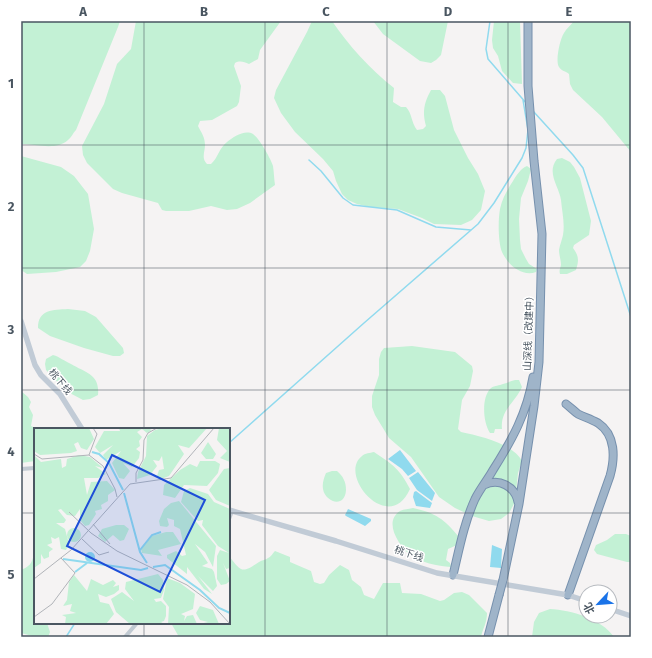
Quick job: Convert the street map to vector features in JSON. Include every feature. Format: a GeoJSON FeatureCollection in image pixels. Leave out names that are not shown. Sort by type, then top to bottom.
{"type":"FeatureCollection","features":[{"type":"Feature","properties":{"kind":"highway","name":"山深线（改建中）"},"geometry":{"type":"LineString","coordinates":[[488,637],[516,523],[534,406],[539,362],[542,234],[528,86],[528,21]]}},
{"type":"Feature","properties":{"kind":"highway"},"geometry":{"type":"LineString","coordinates":[[452,575],[462,535],[476,497],[513,438],[525,412],[532,380],[540,327]]}},
{"type":"Feature","properties":{"kind":"highway"},"geometry":{"type":"LineString","coordinates":[[566,404],[577,414],[599,424],[607,432],[612,442],[614,451],[610,476],[568,595]]}},
{"type":"Feature","properties":{"kind":"highway"},"geometry":{"type":"LineString","coordinates":[[484,486],[491,482],[497,482],[511,488],[516,495],[519,504]]}},
{"type":"Feature","properties":{"kind":"main road","name":"桃下线"},"geometry":{"type":"LineString","coordinates":[[21,321],[35,365],[41,375],[60,394],[81,428]]}},
{"type":"Feature","properties":{"kind":"main road","name":"桃下线"},"geometry":{"type":"LineString","coordinates":[[231,511],[336,541],[437,573],[568,595],[578,598]]}},
{"type":"Feature","properties":{"kind":"main road"},"geometry":{"type":"LineString","coordinates":[[618,612],[631,616]]}},
{"type":"Feature","properties":{"kind":"street"},"geometry":{"type":"LineString","coordinates":[[21,469],[34,468]]}},
{"type":"Feature","properties":{"kind":"street"},"geometry":{"type":"LineString","coordinates":[[125,637],[136,624]]}},
{"type":"Feature","properties":{"kind":"green space"},"geometry":{"type":"Polygon","coordinates":[[[21,21],[120,21],[76,130],[69,139],[58,145],[46,146],[21,144],[21,21]]]}},
{"type":"Feature","properties":{"kind":"green space"},"geometry":{"type":"Polygon","coordinates":[[[136,21],[281,21],[260,50],[258,59],[249,64],[240,61],[235,63],[234,66],[241,86],[237,106],[212,120],[200,121],[198,126],[203,135],[205,145],[204,157],[207,164],[211,164],[222,147],[239,134],[246,132],[256,136],[272,163],[275,185],[250,203],[237,209],[227,210],[211,206],[189,211],[166,211],[162,210],[158,203],[113,189],[87,163],[83,155],[82,146],[104,104],[117,64],[131,49],[136,21]]]}},
{"type":"Feature","properties":{"kind":"green space"},"geometry":{"type":"Polygon","coordinates":[[[312,21],[332,21],[360,57],[394,88],[393,102],[401,107],[406,107],[417,130],[423,129],[426,126],[424,108],[431,90],[440,90],[445,96],[454,130],[478,174],[485,191],[481,210],[472,220],[461,225],[434,224],[398,209],[370,207],[357,204],[348,200],[342,194],[333,171],[323,159],[295,132],[281,113],[274,98],[276,90],[312,21]]]}},
{"type":"Feature","properties":{"kind":"green space"},"geometry":{"type":"Polygon","coordinates":[[[373,21],[448,21],[441,55],[431,63],[420,61],[383,34],[373,21]]]}},
{"type":"Feature","properties":{"kind":"green space"},"geometry":{"type":"Polygon","coordinates":[[[494,21],[520,21],[522,84],[513,83],[502,71],[498,56],[493,48],[492,40],[494,21]]]}},
{"type":"Feature","properties":{"kind":"green space"},"geometry":{"type":"Polygon","coordinates":[[[574,21],[631,21],[631,152],[602,117],[573,90],[570,84],[569,74],[559,67],[558,50],[562,36],[574,21]]]}},
{"type":"Feature","properties":{"kind":"green space"},"geometry":{"type":"Polygon","coordinates":[[[21,156],[61,167],[74,176],[88,194],[94,229],[90,251],[86,261],[80,267],[56,272],[27,274],[21,270],[21,156]]]}},
{"type":"Feature","properties":{"kind":"green space"},"geometry":{"type":"Polygon","coordinates":[[[562,158],[570,162],[580,178],[591,221],[589,235],[574,245],[573,248],[578,258],[576,270],[567,274],[560,274],[561,265],[559,250],[564,231],[564,222],[560,195],[553,174],[554,164],[557,159],[562,158]]]}},
{"type":"Feature","properties":{"kind":"green space"},"geometry":{"type":"Polygon","coordinates":[[[527,166],[531,169],[521,198],[519,219],[521,249],[529,264],[537,269],[536,272],[531,273],[526,273],[516,269],[508,261],[502,252],[499,231],[500,209],[503,198],[517,175],[527,166]]]}},
{"type":"Feature","properties":{"kind":"green space"},"geometry":{"type":"Polygon","coordinates":[[[68,309],[85,311],[96,317],[123,348],[124,353],[120,356],[113,356],[84,348],[50,336],[38,328],[41,317],[47,312],[52,310],[68,309]]]}},
{"type":"Feature","properties":{"kind":"green space"},"geometry":{"type":"Polygon","coordinates":[[[412,346],[455,352],[472,366],[473,371],[470,386],[462,400],[458,429],[461,432],[495,441],[511,449],[522,461],[518,473],[515,502],[509,513],[501,519],[489,521],[472,516],[455,508],[439,497],[411,457],[389,438],[375,415],[372,407],[372,396],[379,375],[379,359],[381,352],[384,348],[412,346]]]}},
{"type":"Feature","properties":{"kind":"green space"},"geometry":{"type":"Polygon","coordinates":[[[53,355],[91,375],[97,383],[98,395],[90,399],[83,400],[66,391],[46,370],[46,359],[53,355]]]}},
{"type":"Feature","properties":{"kind":"green space"},"geometry":{"type":"Polygon","coordinates":[[[519,380],[522,387],[503,417],[502,429],[495,429],[494,433],[490,433],[486,423],[484,410],[484,404],[488,392],[492,387],[519,380]]]}},
{"type":"Feature","properties":{"kind":"green space"},"geometry":{"type":"Polygon","coordinates":[[[21,391],[31,402],[29,407],[33,415],[31,426],[36,428],[34,428],[34,461],[21,463],[21,391]]]}},
{"type":"Feature","properties":{"kind":"green space"},"geometry":{"type":"Polygon","coordinates":[[[374,452],[386,460],[403,476],[410,489],[401,502],[390,506],[379,504],[369,497],[361,487],[356,476],[356,465],[362,456],[374,452]]]}},
{"type":"Feature","properties":{"kind":"green space"},"geometry":{"type":"Polygon","coordinates":[[[337,471],[344,479],[346,490],[345,496],[342,500],[335,502],[327,497],[323,489],[326,473],[337,471]]]}},
{"type":"Feature","properties":{"kind":"green space"},"geometry":{"type":"Polygon","coordinates":[[[413,508],[428,512],[444,521],[459,537],[457,545],[448,549],[446,560],[450,563],[451,567],[435,565],[419,560],[409,554],[397,539],[393,527],[395,516],[402,510],[413,508]]]}},
{"type":"Feature","properties":{"kind":"green space"},"geometry":{"type":"Polygon","coordinates":[[[615,534],[626,534],[631,536],[631,562],[597,554],[594,550],[596,545],[615,534]]]}},
{"type":"Feature","properties":{"kind":"green space"},"geometry":{"type":"Polygon","coordinates":[[[275,551],[290,557],[290,562],[311,571],[314,582],[320,584],[324,583],[329,575],[340,565],[349,570],[352,580],[361,587],[364,595],[374,599],[383,583],[400,583],[402,593],[421,594],[440,601],[454,593],[462,592],[469,595],[487,613],[486,623],[481,637],[179,637],[172,624],[230,624],[230,557],[242,570],[249,568],[271,556],[275,551]]]}},
{"type":"Feature","properties":{"kind":"green space"},"geometry":{"type":"Polygon","coordinates":[[[34,553],[34,624],[47,624],[50,632],[48,637],[36,637],[21,633],[21,570],[30,564],[34,553]]]}},
{"type":"Feature","properties":{"kind":"green space"},"geometry":{"type":"Polygon","coordinates":[[[550,609],[567,611],[578,615],[578,624],[600,624],[614,637],[532,637],[534,622],[539,613],[550,609]]]}},
{"type":"Feature","properties":{"kind":"water"},"geometry":{"type":"Polygon","coordinates":[[[400,450],[416,471],[408,476],[402,469],[388,459],[400,450]]]}},
{"type":"Feature","properties":{"kind":"water"},"geometry":{"type":"Polygon","coordinates":[[[418,472],[435,493],[432,501],[417,490],[409,478],[418,472]]]}},
{"type":"Feature","properties":{"kind":"water"},"geometry":{"type":"Polygon","coordinates":[[[416,491],[432,503],[430,508],[416,506],[413,497],[414,492],[416,491]]]}},
{"type":"Feature","properties":{"kind":"water"},"geometry":{"type":"Polygon","coordinates":[[[348,509],[371,519],[371,521],[365,526],[345,515],[348,509]]]}},
{"type":"Feature","properties":{"kind":"water"},"geometry":{"type":"Polygon","coordinates":[[[492,545],[502,549],[501,568],[490,567],[492,545]]]}},
{"type":"Feature","properties":{"kind":"waterway"},"geometry":{"type":"LineString","coordinates":[[490,21],[486,49],[488,59],[527,104]]}},
{"type":"Feature","properties":{"kind":"waterway"},"geometry":{"type":"LineString","coordinates":[[230,442],[478,224],[494,203],[522,158],[526,148],[528,130],[523,100]]}},
{"type":"Feature","properties":{"kind":"waterway"},"geometry":{"type":"LineString","coordinates":[[533,111],[583,168],[631,317]]}},
{"type":"Feature","properties":{"kind":"waterway"},"geometry":{"type":"LineString","coordinates":[[309,160],[321,171],[343,198],[353,205],[397,210],[436,227],[471,230]]}},
{"type":"Feature","properties":{"kind":"waterway"},"geometry":{"type":"LineString","coordinates":[[66,637],[74,624]]}}]}
